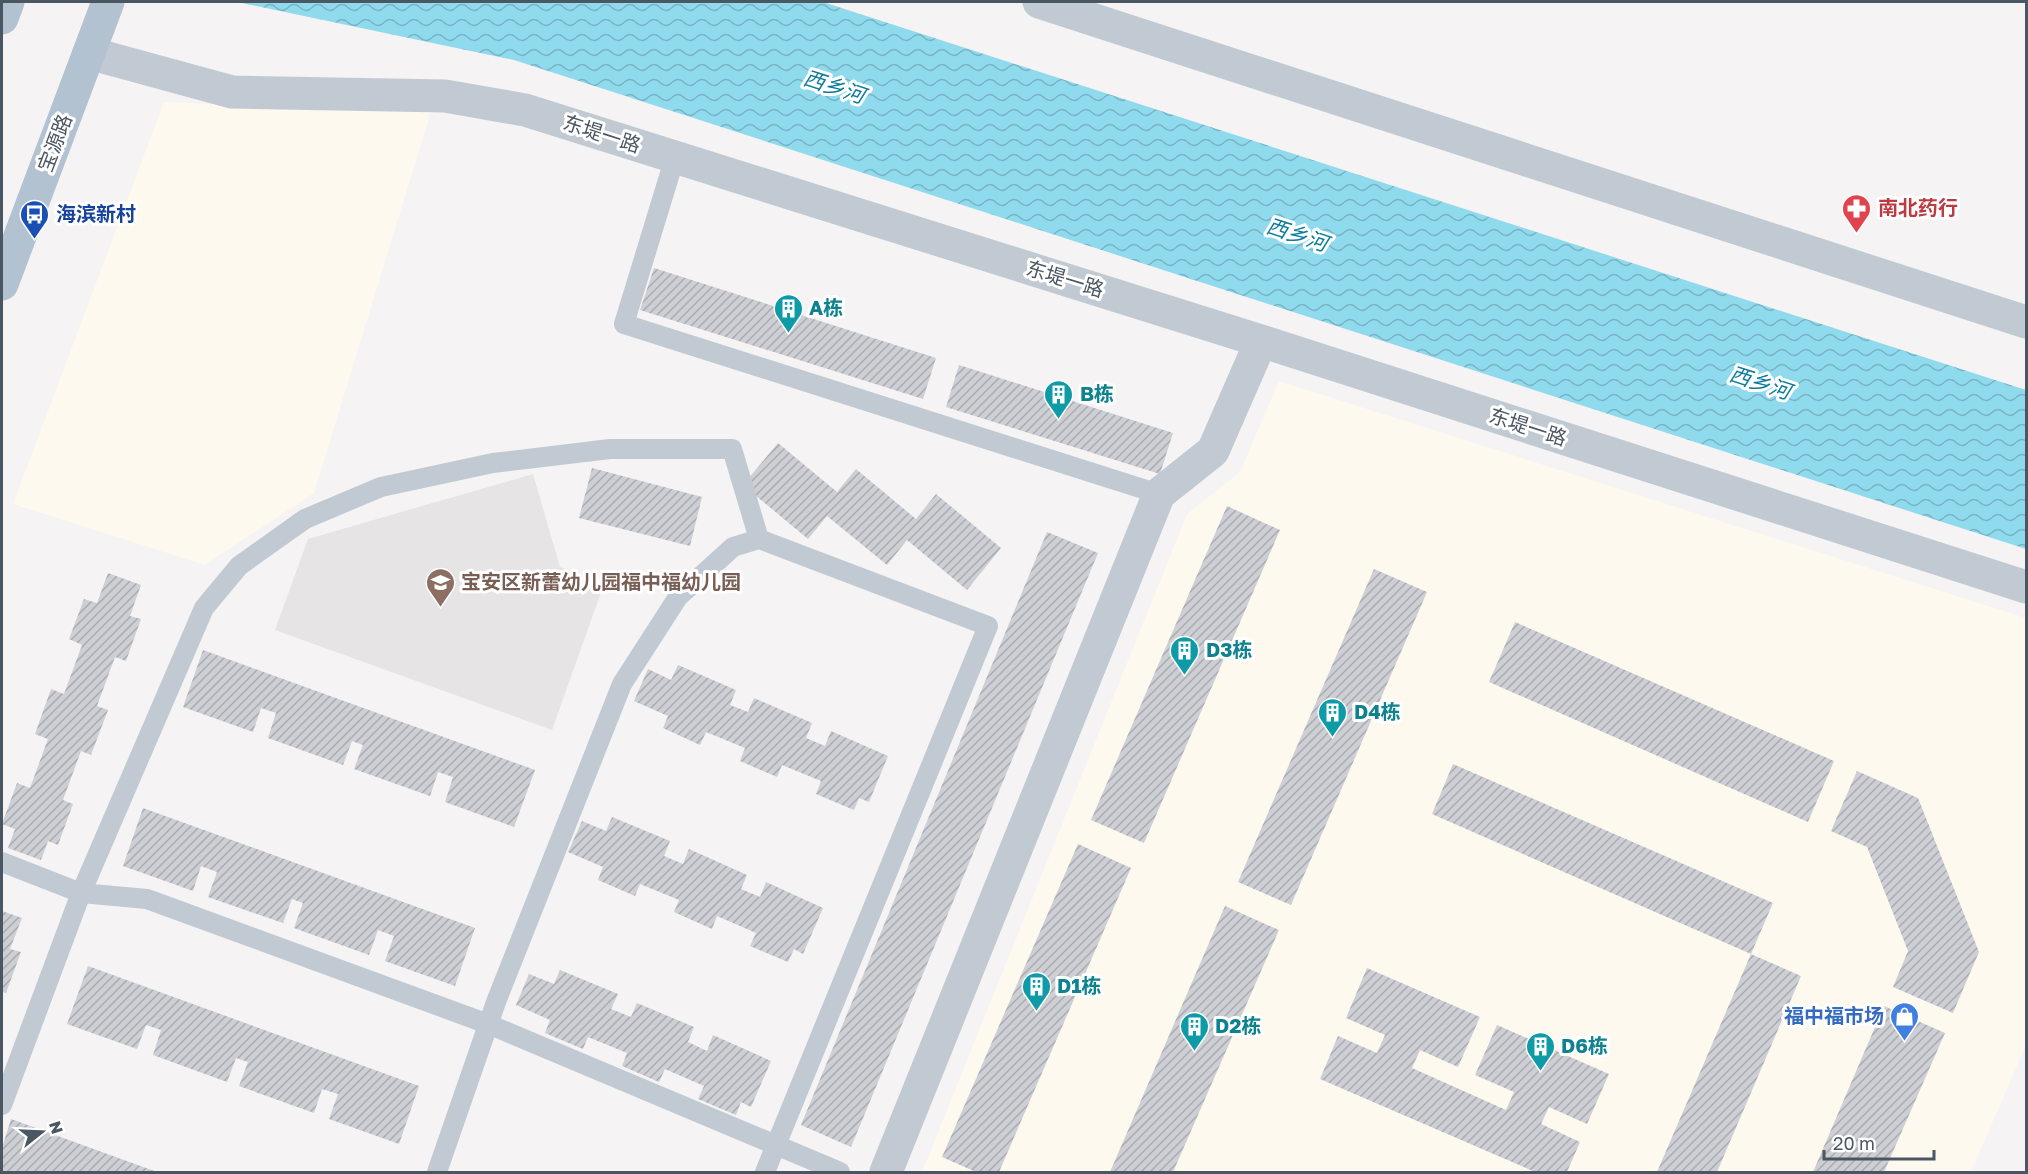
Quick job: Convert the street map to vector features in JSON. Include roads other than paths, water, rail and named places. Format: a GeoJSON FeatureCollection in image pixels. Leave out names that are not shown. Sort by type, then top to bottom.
{"type":"FeatureCollection","features":[{"type":"Feature","properties":{"kind":"main road"},"geometry":{"type":"LineString","coordinates":[[2,18],[8,2]]}},
{"type":"Feature","properties":{"kind":"main road","name":"宝源路"},"geometry":{"type":"LineString","coordinates":[[2,284],[108,2]]}},
{"type":"Feature","properties":{"kind":"street"},"geometry":{"type":"LineString","coordinates":[[1039,2],[2026,322]]}},
{"type":"Feature","properties":{"kind":"street","name":"东堤一路"},"geometry":{"type":"LineString","coordinates":[[89,53],[232,92],[445,96],[525,110],[1261,341],[2026,586]]}},
{"type":"Feature","properties":{"kind":"street"},"geometry":{"type":"LineString","coordinates":[[886,1173],[1160,494],[1213,451],[1261,341]]}},
{"type":"Feature","properties":{"kind":"lane"},"geometry":{"type":"LineString","coordinates":[[675,157],[624,324],[1160,494]]}},
{"type":"Feature","properties":{"kind":"lane"},"geometry":{"type":"LineString","coordinates":[[2,1105],[81,893],[204,608],[239,566],[305,519],[381,487],[493,463],[610,449],[732,449],[759,540]]}},
{"type":"Feature","properties":{"kind":"lane"},"geometry":{"type":"LineString","coordinates":[[437,1173],[488,1024],[622,684],[678,597],[733,547],[759,540],[988,626],[765,1173]]}},
{"type":"Feature","properties":{"kind":"lane"},"geometry":{"type":"LineString","coordinates":[[2,862],[81,893],[147,899],[488,1024],[840,1173]]}},
{"type":"Feature","properties":{"kind":"water","name":"西乡河"},"geometry":{"type":"Polygon","coordinates":[[[237,2],[823,2],[2026,390],[2026,549],[514,60],[237,2]]]}},
{"type":"Feature","properties":{"kind":"place","name":"南北药行"},"geometry":{"type":"Point","coordinates":[1857,234]}},
{"type":"Feature","properties":{"kind":"place","name":"海滨新村"},"geometry":{"type":"Point","coordinates":[35,240]}},
{"type":"Feature","properties":{"kind":"place","name":"A栋"},"geometry":{"type":"Point","coordinates":[788,334]}},
{"type":"Feature","properties":{"kind":"place","name":"B栋"},"geometry":{"type":"Point","coordinates":[1059,420]}},
{"type":"Feature","properties":{"kind":"place","name":"宝安区新蕾幼儿园福中福幼儿园"},"geometry":{"type":"Point","coordinates":[440,608]}},
{"type":"Feature","properties":{"kind":"place","name":"D3栋"},"geometry":{"type":"Point","coordinates":[1185,676]}},
{"type":"Feature","properties":{"kind":"place","name":"D4栋"},"geometry":{"type":"Point","coordinates":[1333,738]}},
{"type":"Feature","properties":{"kind":"place","name":"D1栋"},"geometry":{"type":"Point","coordinates":[1036,1012]}},
{"type":"Feature","properties":{"kind":"place","name":"福中福市场"},"geometry":{"type":"Point","coordinates":[1905,1042]}},
{"type":"Feature","properties":{"kind":"place","name":"D2栋"},"geometry":{"type":"Point","coordinates":[1194,1052]}},
{"type":"Feature","properties":{"kind":"place","name":"D6栋"},"geometry":{"type":"Point","coordinates":[1540,1072]}}]}
